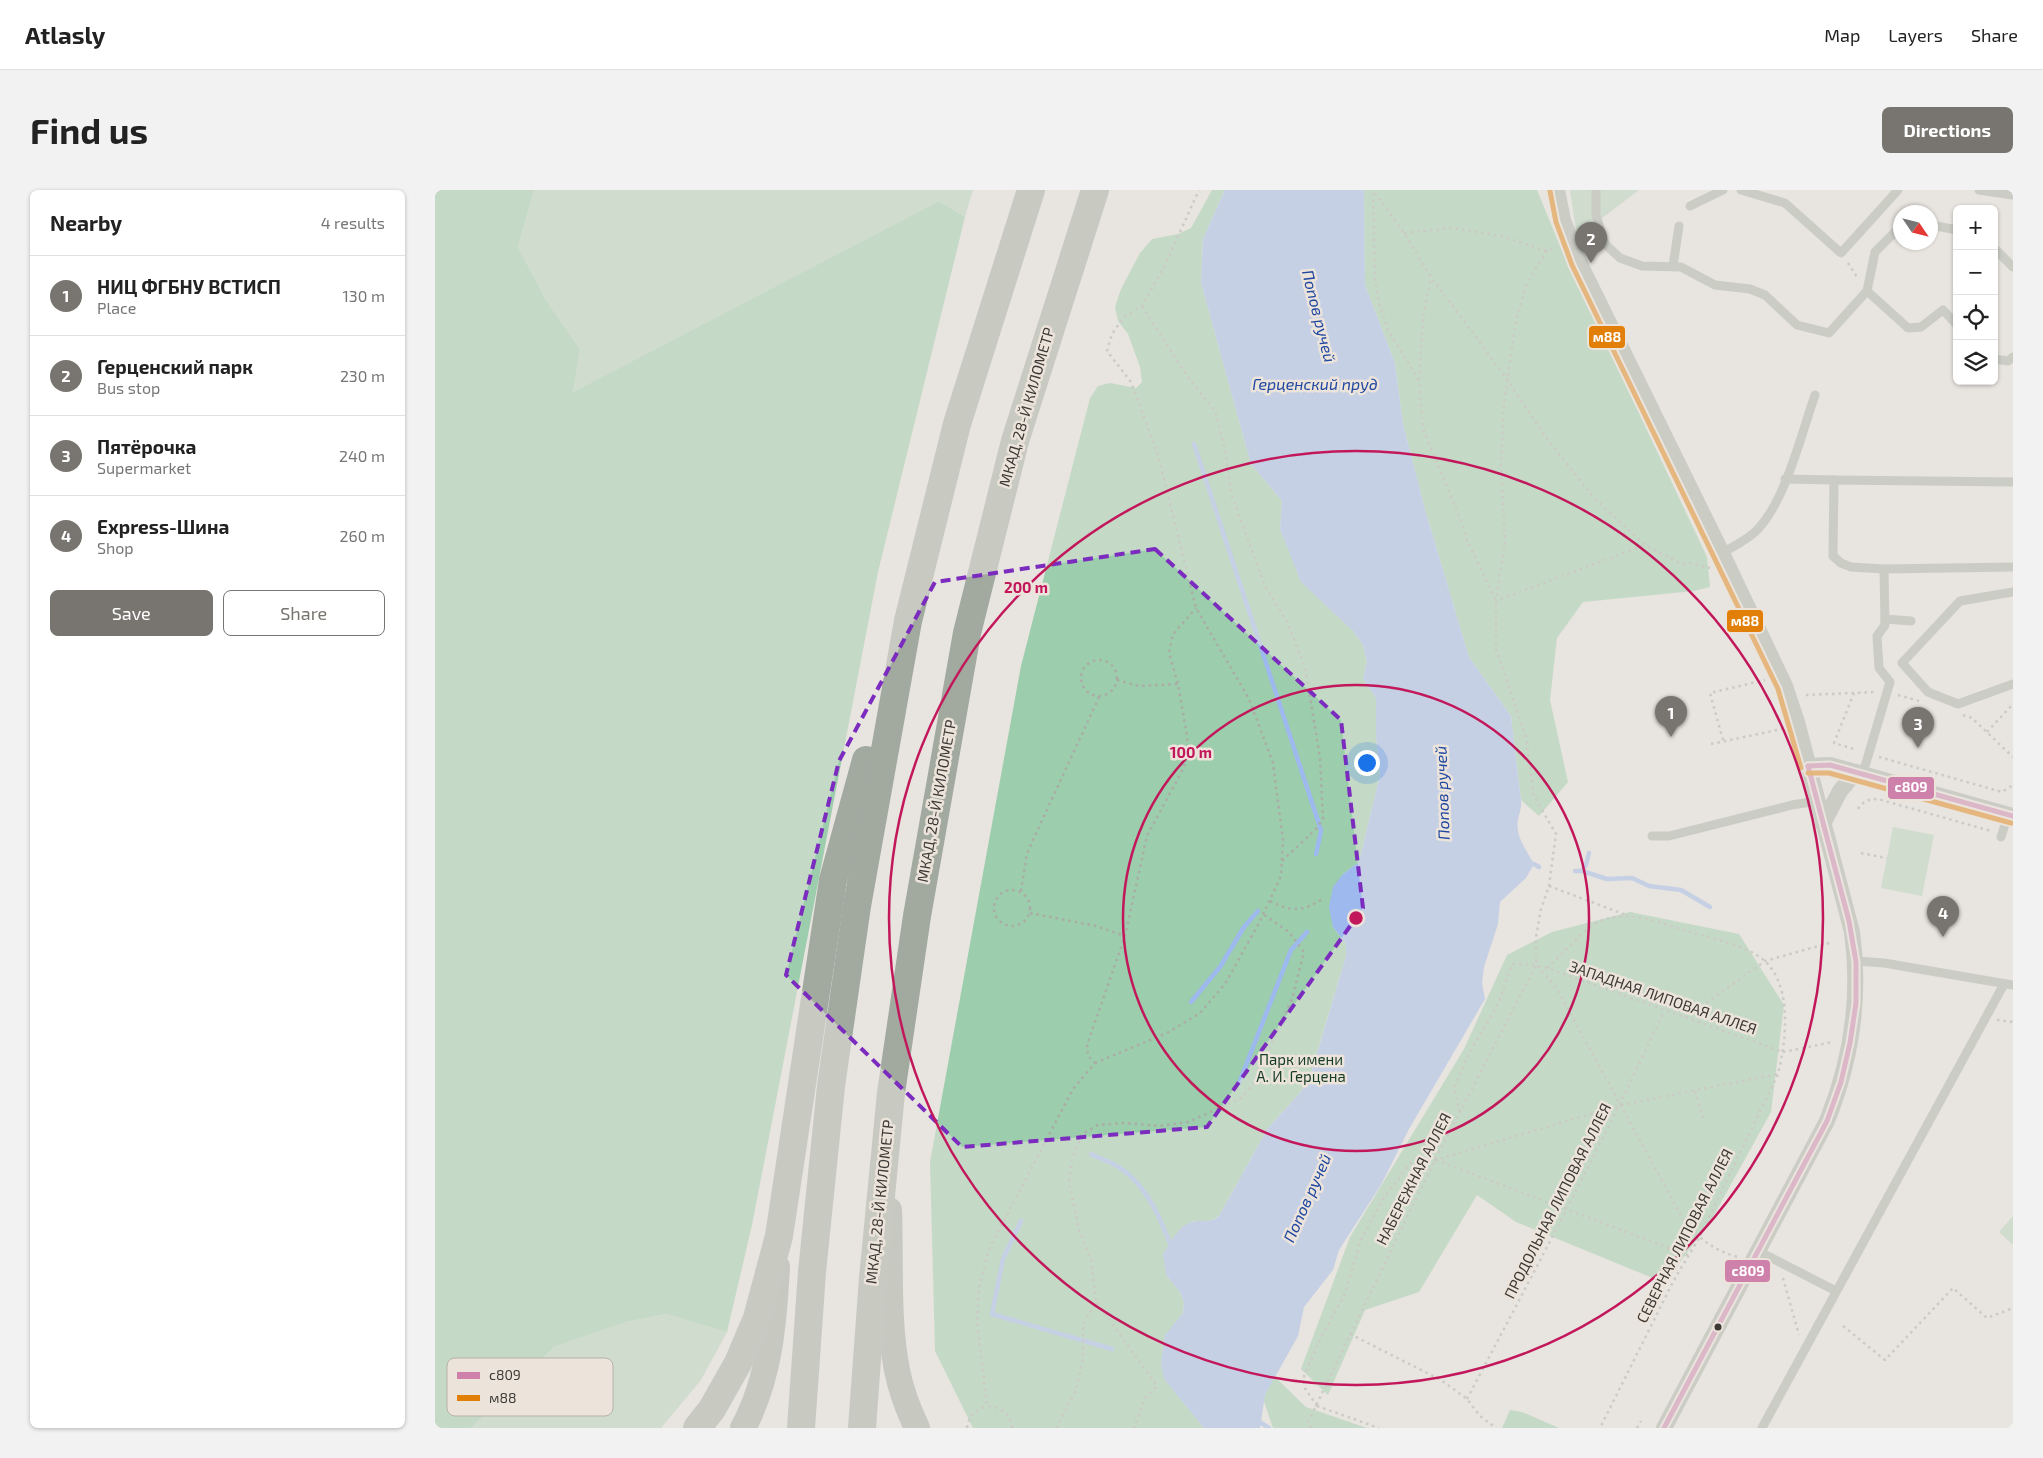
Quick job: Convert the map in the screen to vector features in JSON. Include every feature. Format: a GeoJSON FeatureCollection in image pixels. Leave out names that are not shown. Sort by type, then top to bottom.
{"type":"FeatureCollection","features":[{"type":"Feature","properties":{"kind":"highway"},"geometry":{"type":"LineString","coordinates":[[697,1428],[711,1409],[739,1362],[757,1318],[779,1236],[833,880],[957,424],[1031,190]]}},
{"type":"Feature","properties":{"kind":"highway","name":"МКАД, 28-Й КИЛОМЕТР"},"geometry":{"type":"LineString","coordinates":[[863,1428],[866,1368],[891,1093],[914,933],[967,633],[1015,441],[1095,190]]}},
{"type":"Feature","properties":{"kind":"highway"},"geometry":{"type":"LineString","coordinates":[[801,1428],[820,1180],[843,991],[908,621],[931,523]]}},
{"type":"Feature","properties":{"kind":"highway"},"geometry":{"type":"LineString","coordinates":[[866,1368],[868,1428]]}},
{"type":"Feature","properties":{"kind":"main road"},"geometry":{"type":"LineString","coordinates":[[891,1093],[889,1206],[893,1342],[897,1371],[905,1402],[917,1428]]}},
{"type":"Feature","properties":{"kind":"main road"},"geometry":{"type":"LineString","coordinates":[[743,1428],[765,1373],[774,1323],[779,1236]]}},
{"type":"Feature","properties":{"kind":"street"},"geometry":{"type":"LineString","coordinates":[[1557,190],[1563,220],[1579,262],[1723,553],[1785,686],[1797,722],[1852,932],[1856,961],[1854,1024],[1839,1090],[1827,1121],[1664,1428]]}},
{"type":"Feature","properties":{"kind":"street"},"geometry":{"type":"LineString","coordinates":[[1808,766],[1831,765],[2010,816]]}},
{"type":"Feature","properties":{"kind":"street"},"geometry":{"type":"LineString","coordinates":[[1823,824],[1840,791],[1860,773]]}},
{"type":"Feature","properties":{"kind":"lane"},"geometry":{"type":"LineString","coordinates":[[1596,190],[1596,215],[1605,244],[1620,258],[1642,266],[1681,267],[1715,285],[1750,289],[1765,295],[1797,326],[1829,333],[1867,291],[1875,252],[1893,234]]}},
{"type":"Feature","properties":{"kind":"lane"},"geometry":{"type":"LineString","coordinates":[[1690,206],[1723,190]]}},
{"type":"Feature","properties":{"kind":"lane"},"geometry":{"type":"LineString","coordinates":[[1741,190],[1785,203],[1841,253],[1898,190]]}},
{"type":"Feature","properties":{"kind":"lane"},"geometry":{"type":"LineString","coordinates":[[1979,190],[2013,195]]}},
{"type":"Feature","properties":{"kind":"lane"},"geometry":{"type":"LineString","coordinates":[[1673,266],[1679,226]]}},
{"type":"Feature","properties":{"kind":"lane"},"geometry":{"type":"LineString","coordinates":[[1938,226],[1953,229]]}},
{"type":"Feature","properties":{"kind":"lane"},"geometry":{"type":"LineString","coordinates":[[1996,250],[2013,267]]}},
{"type":"Feature","properties":{"kind":"lane"},"geometry":{"type":"LineString","coordinates":[[1867,291],[1908,328],[1921,327],[1943,310],[1953,321]]}},
{"type":"Feature","properties":{"kind":"lane"},"geometry":{"type":"LineString","coordinates":[[1998,360],[2008,361],[2013,356]]}},
{"type":"Feature","properties":{"kind":"lane"},"geometry":{"type":"LineString","coordinates":[[1723,553],[1756,531],[1769,516],[1785,479],[1815,395]]}},
{"type":"Feature","properties":{"kind":"lane"},"geometry":{"type":"LineString","coordinates":[[1785,479],[2013,482]]}},
{"type":"Feature","properties":{"kind":"lane"},"geometry":{"type":"LineString","coordinates":[[1834,480],[1833,556],[1841,563],[1851,567],[1884,569],[2013,567]]}},
{"type":"Feature","properties":{"kind":"lane"},"geometry":{"type":"LineString","coordinates":[[1860,773],[1869,754],[1891,683],[1879,668],[1877,636],[1885,624],[1884,569]]}},
{"type":"Feature","properties":{"kind":"lane"},"geometry":{"type":"LineString","coordinates":[[2013,592],[1960,601],[1902,663],[1928,692],[1958,704],[2013,684]]}},
{"type":"Feature","properties":{"kind":"lane"},"geometry":{"type":"LineString","coordinates":[[1885,619],[1911,621]]}},
{"type":"Feature","properties":{"kind":"lane"},"geometry":{"type":"LineString","coordinates":[[1652,836],[1669,836],[1792,805],[1817,801]]}},
{"type":"Feature","properties":{"kind":"lane"},"geometry":{"type":"LineString","coordinates":[[2001,835],[2010,816]]}},
{"type":"Feature","properties":{"kind":"lane"},"geometry":{"type":"LineString","coordinates":[[1762,1428],[1836,1291],[2009,984],[1884,963],[1856,961]]}},
{"type":"Feature","properties":{"kind":"lane"},"geometry":{"type":"LineString","coordinates":[[1758,1251],[1836,1291]]}},
{"type":"Feature","properties":{"kind":"path"},"geometry":{"type":"LineString","coordinates":[[987,1406],[977,1321],[979,1288],[989,1249],[1073,1089],[1095,1063],[1167,1033],[1200,1013],[1225,984],[1263,914],[1281,876],[1283,840],[1273,763],[1249,699],[1197,608],[1158,455],[1131,382],[1107,351],[1111,334],[1124,317],[1142,306],[1165,265],[1199,190]]}},
{"type":"Feature","properties":{"kind":"path"},"geometry":{"type":"LineString","coordinates":[[1374,191],[1404,233],[1431,277],[1507,378],[1543,435],[1593,498],[1645,545],[1681,564],[1690,563],[1710,568]]}},
{"type":"Feature","properties":{"kind":"path"},"geometry":{"type":"LineString","coordinates":[[1374,191],[1375,279],[1379,303],[1388,330],[1419,381]]}},
{"type":"Feature","properties":{"kind":"path"},"geometry":{"type":"LineString","coordinates":[[1404,233],[1453,228],[1501,236],[1547,251]]}},
{"type":"Feature","properties":{"kind":"path"},"geometry":{"type":"LineString","coordinates":[[1557,247],[1547,251],[1527,282],[1516,320],[1503,403],[1501,464],[1505,542],[1496,600],[1496,648],[1526,737],[1534,796],[1555,834],[1549,886],[1537,928],[1536,965],[1556,987],[1684,1221],[1699,1238],[1726,1254],[1740,1258]]}},
{"type":"Feature","properties":{"kind":"path"},"geometry":{"type":"LineString","coordinates":[[1841,253],[1867,291]]}},
{"type":"Feature","properties":{"kind":"path"},"geometry":{"type":"LineString","coordinates":[[1431,277],[1421,331],[1419,381],[1423,429],[1462,523],[1467,540],[1496,600]]}},
{"type":"Feature","properties":{"kind":"path"},"geometry":{"type":"LineString","coordinates":[[1142,306],[1187,376],[1215,410],[1225,449],[1231,493],[1265,586],[1287,622],[1305,667],[1320,758],[1323,819],[1317,828],[1282,861]]}},
{"type":"Feature","properties":{"kind":"path"},"geometry":{"type":"LineString","coordinates":[[1496,600],[1645,545]]}},
{"type":"Feature","properties":{"kind":"path"},"geometry":{"type":"LineString","coordinates":[[1095,1063],[1088,1056],[1087,1045],[1125,936],[1147,836],[1161,806],[1183,769],[1188,753],[1178,684],[1169,653],[1173,634],[1197,608]]}},
{"type":"Feature","properties":{"kind":"path"},"geometry":{"type":"LineString","coordinates":[[1092,661],[1107,661],[1116,672],[1117,680],[1111,691],[1100,695],[1089,692],[1084,686],[1082,672],[1086,665],[1092,661]]}},
{"type":"Feature","properties":{"kind":"path"},"geometry":{"type":"LineString","coordinates":[[1117,680],[1139,686],[1178,684]]}},
{"type":"Feature","properties":{"kind":"path"},"geometry":{"type":"LineString","coordinates":[[1723,740],[1710,693],[1766,680]]}},
{"type":"Feature","properties":{"kind":"path"},"geometry":{"type":"LineString","coordinates":[[1806,696],[1855,693],[1891,683],[1925,703]]}},
{"type":"Feature","properties":{"kind":"path"},"geometry":{"type":"LineString","coordinates":[[1855,693],[1834,743],[2002,792],[2013,785]]}},
{"type":"Feature","properties":{"kind":"path"},"geometry":{"type":"LineString","coordinates":[[1021,891],[1027,853],[1100,695]]}},
{"type":"Feature","properties":{"kind":"path"},"geometry":{"type":"LineString","coordinates":[[1987,732],[2013,704]]}},
{"type":"Feature","properties":{"kind":"path"},"geometry":{"type":"LineString","coordinates":[[1963,715],[1972,718],[2013,757]]}},
{"type":"Feature","properties":{"kind":"path"},"geometry":{"type":"LineString","coordinates":[[1711,744],[1782,729]]}},
{"type":"Feature","properties":{"kind":"path"},"geometry":{"type":"LineString","coordinates":[[1858,809],[1862,803],[1870,799],[1878,799],[2001,835]]}},
{"type":"Feature","properties":{"kind":"path"},"geometry":{"type":"LineString","coordinates":[[1861,853],[1887,858]]}},
{"type":"Feature","properties":{"kind":"path"},"geometry":{"type":"LineString","coordinates":[[1549,886],[1627,915],[1656,921],[1750,952],[1765,962]]}},
{"type":"Feature","properties":{"kind":"path"},"geometry":{"type":"LineString","coordinates":[[1014,889],[1021,891],[1029,900],[1030,912],[1021,924],[1014,926],[1000,922],[995,915],[995,900],[1000,894],[1014,889]]}},
{"type":"Feature","properties":{"kind":"path"},"geometry":{"type":"LineString","coordinates":[[1269,901],[1289,910],[1297,910],[1324,898]]}},
{"type":"Feature","properties":{"kind":"path"},"geometry":{"type":"LineString","coordinates":[[1030,912],[1096,926],[1125,936]]}},
{"type":"Feature","properties":{"kind":"path"},"geometry":{"type":"LineString","coordinates":[[1134,1428],[1145,1398],[1157,1386],[1097,1302],[1091,1259],[1079,1230],[1069,1181],[1072,1159],[1082,1134],[1098,1125],[1126,1123],[1159,1126],[1188,1122],[1240,1099],[1253,1084],[1292,999],[1304,952],[1289,932],[1263,914]]}},
{"type":"Feature","properties":{"kind":"path"},"geometry":{"type":"LineString","coordinates":[[1547,968],[1597,922],[1627,915]]}},
{"type":"Feature","properties":{"kind":"path"},"geometry":{"type":"LineString","coordinates":[[1685,1018],[1765,962],[1833,942]]}},
{"type":"Feature","properties":{"kind":"path","name":"СЕВЕРНАЯ ЛИПОВАЯ АЛЛЕЯ"},"geometry":{"type":"LineString","coordinates":[[1600,1428],[1674,1280],[1690,1256],[1731,1174],[1777,1074],[1783,1052],[1784,1003],[1780,989],[1765,962]]}},
{"type":"Feature","properties":{"kind":"path","name":"ЗАПАДНАЯ ЛИПОВАЯ АЛЛЕЯ"},"geometry":{"type":"LineString","coordinates":[[1460,1114],[1454,1088],[1470,1052],[1499,1002],[1512,964],[1536,965],[1547,968],[1783,1052]]}},
{"type":"Feature","properties":{"kind":"path","name":"НАБЕРЕЖНАЯ АЛЛЕЯ"},"geometry":{"type":"LineString","coordinates":[[1311,1428],[1308,1422],[1350,1334],[1435,1160],[1536,965]]}},
{"type":"Feature","properties":{"kind":"path","name":"ПРОДОЛЬНАЯ ЛИПОВАЯ АЛЛЕЯ"},"geometry":{"type":"LineString","coordinates":[[1467,1399],[1621,1106],[1664,1011]]}},
{"type":"Feature","properties":{"kind":"path"},"geometry":{"type":"LineString","coordinates":[[1783,1052],[1836,1041]]}},
{"type":"Feature","properties":{"kind":"path"},"geometry":{"type":"LineString","coordinates":[[1379,1428],[1317,1406],[1304,1387],[1304,1376],[1321,1337],[1344,1296],[1361,1240],[1383,1200],[1413,1160],[1435,1160],[1621,1106],[1777,1074]]}},
{"type":"Feature","properties":{"kind":"path"},"geometry":{"type":"LineString","coordinates":[[1695,1090],[1705,1120]]}},
{"type":"Feature","properties":{"kind":"path"},"geometry":{"type":"LineString","coordinates":[[1435,1160],[1690,1256]]}},
{"type":"Feature","properties":{"kind":"path"},"geometry":{"type":"LineString","coordinates":[[1719,1167],[1731,1174]]}},
{"type":"Feature","properties":{"kind":"path"},"geometry":{"type":"LineString","coordinates":[[1779,1262],[1804,1350]]}},
{"type":"Feature","properties":{"kind":"path"},"geometry":{"type":"LineString","coordinates":[[1843,1326],[1885,1360],[1953,1288],[1987,1318],[2013,1308]]}},
{"type":"Feature","properties":{"kind":"path"},"geometry":{"type":"LineString","coordinates":[[1056,1428],[1076,1390],[1083,1359],[1083,1325],[1097,1302]]}},
{"type":"Feature","properties":{"kind":"path"},"geometry":{"type":"LineString","coordinates":[[1350,1334],[1441,1380],[1467,1399],[1480,1416],[1496,1428]]}},
{"type":"Feature","properties":{"kind":"path"},"geometry":{"type":"LineString","coordinates":[[967,1428],[971,1415],[987,1406],[996,1406],[1004,1411],[1011,1421],[1012,1428]]}},
{"type":"Feature","properties":{"kind":"path"},"geometry":{"type":"LineString","coordinates":[[1637,1428],[1641,1421]]}},
{"type":"Feature","properties":{"kind":"highlighted area"},"geometry":{"type":"Polygon","coordinates":[[[1155,549],[1341,720],[1363,908],[1207,1127],[962,1147],[786,975],[839,761],[935,582],[1155,549]]]}},
{"type":"Feature","properties":{"kind":"green space"},"geometry":{"type":"Polygon","coordinates":[[[435,190],[534,190],[518,247],[546,300],[580,349],[573,392],[939,201],[965,217],[878,572],[752,1225],[727,1332],[666,1314],[626,1322],[554,1347],[543,1358],[447,1358],[447,1416],[483,1416],[471,1428],[435,1428],[435,190]]]}},
{"type":"Feature","properties":{"kind":"green space"},"geometry":{"type":"Polygon","coordinates":[[[534,190],[973,190],[965,217],[939,201],[573,392],[580,349],[546,300],[518,247],[534,190]]]}},
{"type":"Feature","properties":{"kind":"green space","name":"Парк имени А. И. Герцена"},"geometry":{"type":"Polygon","coordinates":[[[1212,190],[1225,190],[1203,239],[1201,283],[1251,464],[1282,501],[1280,529],[1363,645],[1367,662],[1363,679],[1376,698],[1376,737],[1380,775],[1359,862],[1343,874],[1333,927],[1346,944],[1346,956],[1310,1076],[1300,1093],[1268,1128],[1219,1216],[1209,1222],[1193,1221],[1166,1275],[1180,1292],[1184,1302],[1183,1313],[1165,1336],[1164,1378],[1204,1428],[973,1428],[935,1351],[930,1162],[1021,666],[1090,398],[1098,386],[1110,383],[1136,388],[1142,382],[1140,367],[1128,334],[1118,321],[1115,307],[1121,289],[1140,253],[1152,239],[1178,234],[1191,228],[1212,190]]]}},
{"type":"Feature","properties":{"kind":"green space"},"geometry":{"type":"Polygon","coordinates":[[[1364,190],[1537,190],[1560,246],[1707,557],[1710,587],[1694,591],[1583,602],[1557,638],[1550,700],[1568,782],[1539,816],[1521,800],[1511,716],[1469,657],[1426,513],[1403,424],[1395,363],[1365,285],[1364,190]]]}},
{"type":"Feature","properties":{"kind":"green space"},"geometry":{"type":"Polygon","coordinates":[[[1570,190],[1639,190],[1577,237],[1570,190]]]}},
{"type":"Feature","properties":{"kind":"green space"},"geometry":{"type":"Polygon","coordinates":[[[1893,827],[1934,835],[1922,896],[1881,888],[1893,827]]]}},
{"type":"Feature","properties":{"kind":"green space"},"geometry":{"type":"Polygon","coordinates":[[[1630,912],[1739,934],[1784,1005],[1771,1112],[1713,1217],[1665,1283],[1516,1222],[1477,1195],[1419,1292],[1365,1310],[1328,1395],[1301,1369],[1350,1237],[1464,1049],[1507,955],[1552,932],[1630,912]]]}},
{"type":"Feature","properties":{"kind":"green space"},"geometry":{"type":"Polygon","coordinates":[[[2013,1216],[2013,1245],[1999,1232],[2013,1216]]]}},
{"type":"Feature","properties":{"kind":"green space"},"geometry":{"type":"Polygon","coordinates":[[[666,1314],[727,1332],[701,1380],[661,1428],[471,1428],[483,1416],[613,1416],[613,1358],[543,1358],[554,1347],[626,1322],[666,1314]]]}},
{"type":"Feature","properties":{"kind":"green space"},"geometry":{"type":"Polygon","coordinates":[[[1276,1378],[1306,1407],[1367,1428],[1273,1428],[1260,1390],[1276,1378]]]}},
{"type":"Feature","properties":{"kind":"green space"},"geometry":{"type":"Polygon","coordinates":[[[1510,1410],[1522,1412],[1559,1428],[1502,1428],[1510,1410]]]}},
{"type":"Feature","properties":{"kind":"water","name":"Герценский пруд"},"geometry":{"type":"Polygon","coordinates":[[[1225,190],[1364,190],[1365,285],[1395,363],[1403,424],[1426,513],[1469,657],[1511,716],[1521,803],[1518,832],[1534,864],[1526,878],[1500,902],[1498,924],[1484,967],[1482,983],[1485,999],[1409,1129],[1381,1185],[1339,1250],[1333,1270],[1304,1307],[1298,1336],[1265,1395],[1260,1428],[1204,1428],[1164,1379],[1161,1363],[1165,1335],[1183,1313],[1184,1302],[1180,1292],[1166,1275],[1163,1254],[1185,1225],[1212,1220],[1219,1216],[1268,1128],[1300,1093],[1310,1077],[1346,956],[1346,944],[1333,927],[1329,907],[1333,887],[1343,874],[1359,862],[1380,775],[1376,737],[1376,698],[1363,679],[1367,662],[1363,645],[1353,631],[1301,582],[1280,529],[1282,501],[1251,464],[1201,283],[1203,239],[1225,190]]]}},
{"type":"Feature","properties":{"kind":"waterway"},"geometry":{"type":"LineString","coordinates":[[1194,444],[1319,824],[1321,831],[1316,854]]}},
{"type":"Feature","properties":{"kind":"waterway"},"geometry":{"type":"LineString","coordinates":[[1575,871],[1582,871],[1586,865],[1589,853]]}},
{"type":"Feature","properties":{"kind":"waterway"},"geometry":{"type":"LineString","coordinates":[[1534,864],[1539,867]]}},
{"type":"Feature","properties":{"kind":"waterway"},"geometry":{"type":"LineString","coordinates":[[1582,871],[1607,879],[1632,878],[1649,886],[1681,890],[1710,907]]}},
{"type":"Feature","properties":{"kind":"waterway"},"geometry":{"type":"LineString","coordinates":[[1191,1002],[1220,967],[1244,927],[1258,911]]}},
{"type":"Feature","properties":{"kind":"waterway"},"geometry":{"type":"LineString","coordinates":[[1239,1083],[1291,950],[1307,932]]}},
{"type":"Feature","properties":{"kind":"waterway"},"geometry":{"type":"LineString","coordinates":[[1091,1154],[1124,1171],[1141,1188],[1155,1209],[1170,1244]]}},
{"type":"Feature","properties":{"kind":"waterway"},"geometry":{"type":"LineString","coordinates":[[1021,1221],[1003,1259],[992,1314],[1112,1349]]}},
{"type":"Feature","properties":{"kind":"waterway"},"geometry":{"type":"LineString","coordinates":[[1258,1421],[1269,1428]]}},
{"type":"Feature","properties":{"kind":"transit line","name":"м88"},"geometry":{"type":"LineString","coordinates":[[1550,191],[1556,222],[1572,265],[1778,689],[1801,768]]}},
{"type":"Feature","properties":{"kind":"transit line","name":"с809"},"geometry":{"type":"LineString","coordinates":[[1808,766],[1830,765],[2013,816]]}},
{"type":"Feature","properties":{"kind":"transit line","name":"с809"},"geometry":{"type":"LineString","coordinates":[[1664,1428],[1827,1121],[1841,1082],[1850,1043],[1856,1003],[1856,962],[1849,921],[1808,766]]}},
{"type":"Feature","properties":{"kind":"transit line","name":"м88"},"geometry":{"type":"LineString","coordinates":[[1808,773],[1829,773],[2011,823]]}},
{"type":"Feature","properties":{"kind":"place","name":"Герценский парк"},"geometry":{"type":"Point","coordinates":[1591,263]}},
{"type":"Feature","properties":{"kind":"place","name":"НИЦ ФГБНУ ВСТИСП"},"geometry":{"type":"Point","coordinates":[1671,737]}},
{"type":"Feature","properties":{"kind":"place","name":"Пятёрочка"},"geometry":{"type":"Point","coordinates":[1918,748]}},
{"type":"Feature","properties":{"kind":"place","name":"Express-Шина"},"geometry":{"type":"Point","coordinates":[1943,937]}},
{"type":"Feature","properties":{"kind":"water label","name":"Попов ручей"},"geometry":{"type":"Point","coordinates":[1319,316]}},
{"type":"Feature","properties":{"kind":"water label","name":"Попов ручей"},"geometry":{"type":"Point","coordinates":[1442,793]}},
{"type":"Feature","properties":{"kind":"water label","name":"Попов ручей"},"geometry":{"type":"Point","coordinates":[1307,1198]}}]}
